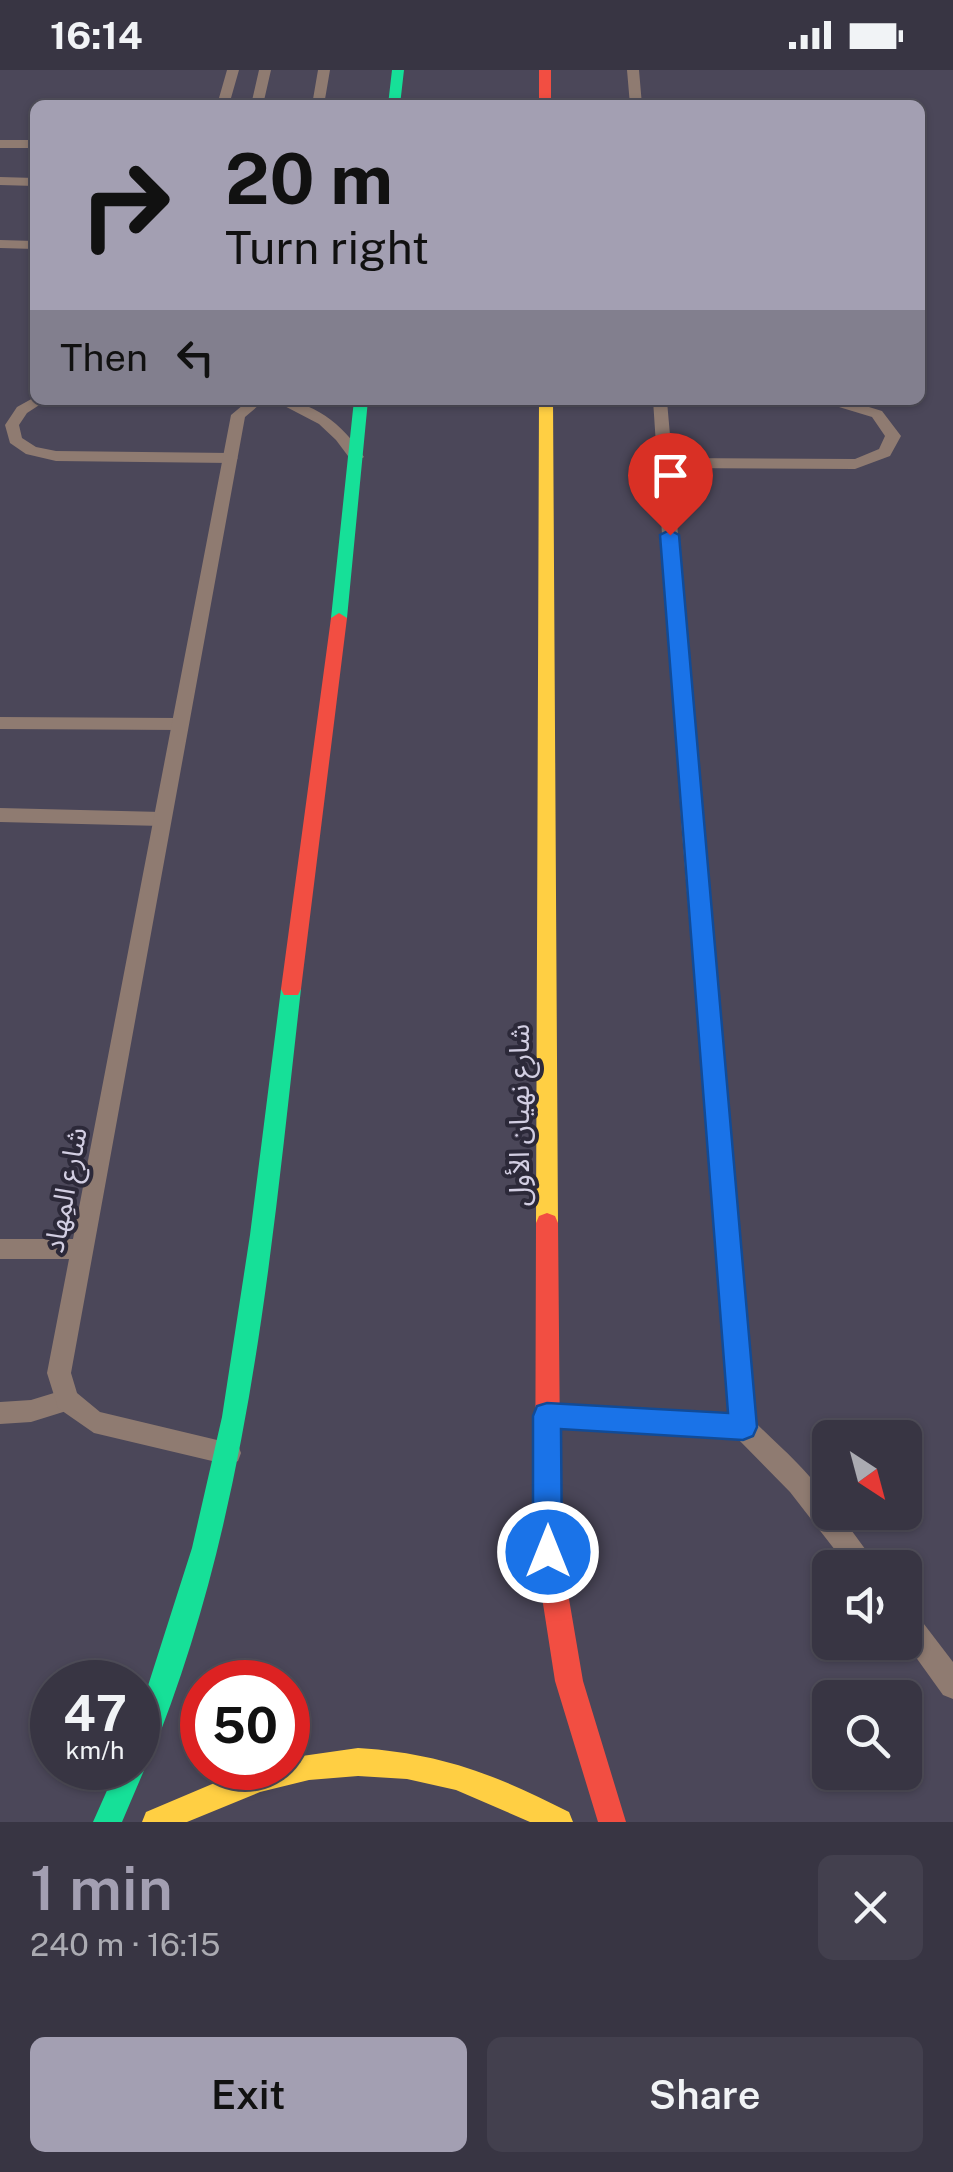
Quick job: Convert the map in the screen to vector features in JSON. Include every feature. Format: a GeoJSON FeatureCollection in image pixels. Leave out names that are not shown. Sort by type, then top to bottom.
{"type":"FeatureCollection","features":[{"type":"Feature","properties":{"kind":"main road"},"geometry":{"type":"LineString","coordinates":[[395,100],[398,70]]}},
{"type":"Feature","properties":{"kind":"main road"},"geometry":{"type":"LineString","coordinates":[[544,70],[545,100]]}},
{"type":"Feature","properties":{"kind":"main road"},"geometry":{"type":"LineString","coordinates":[[160,1691],[198,1584],[229,1453],[249,1336],[361,405]]}},
{"type":"Feature","properties":{"kind":"main road","name":"شارع نهيان الأول"},"geometry":{"type":"LineString","coordinates":[[546,405],[548,1552],[569,1681],[612,1822]]}},
{"type":"Feature","properties":{"kind":"main road"},"geometry":{"type":"LineString","coordinates":[[156,1822],[188,1803],[246,1778],[305,1764],[366,1760],[426,1765],[483,1781],[559,1822]]}},
{"type":"Feature","properties":{"kind":"main road"},"geometry":{"type":"LineString","coordinates":[[107,1822],[121,1790]]}},
{"type":"Feature","properties":{"kind":"street"},"geometry":{"type":"LineString","coordinates":[[224,100],[233,70]]}},
{"type":"Feature","properties":{"kind":"street"},"geometry":{"type":"LineString","coordinates":[[259,100],[265,70]]}},
{"type":"Feature","properties":{"kind":"street"},"geometry":{"type":"LineString","coordinates":[[319,100],[324,70]]}},
{"type":"Feature","properties":{"kind":"street"},"geometry":{"type":"LineString","coordinates":[[633,70],[636,100]]}},
{"type":"Feature","properties":{"kind":"street"},"geometry":{"type":"LineString","coordinates":[[0,144],[30,144]]}},
{"type":"Feature","properties":{"kind":"street"},"geometry":{"type":"LineString","coordinates":[[0,181],[30,182]]}},
{"type":"Feature","properties":{"kind":"street"},"geometry":{"type":"LineString","coordinates":[[0,244],[30,245]]}},
{"type":"Feature","properties":{"kind":"street"},"geometry":{"type":"LineString","coordinates":[[33,405],[16,417],[11,432],[21,446],[43,455],[230,458]]}},
{"type":"Feature","properties":{"kind":"street","name":"شارع المِهاد"},"geometry":{"type":"LineString","coordinates":[[67,1400],[59,1374],[238,415],[246,405]]}},
{"type":"Feature","properties":{"kind":"street"},"geometry":{"type":"LineString","coordinates":[[292,405],[334,428],[356,457]]}},
{"type":"Feature","properties":{"kind":"street"},"geometry":{"type":"LineString","coordinates":[[660,405],[685,752],[743,1427],[798,1484],[851,1550]]}},
{"type":"Feature","properties":{"kind":"street"},"geometry":{"type":"LineString","coordinates":[[664,463],[855,464],[887,451],[893,436],[886,421],[877,414],[847,405]]}},
{"type":"Feature","properties":{"kind":"street"},"geometry":{"type":"LineString","coordinates":[[0,723],[180,724]]}},
{"type":"Feature","properties":{"kind":"street"},"geometry":{"type":"LineString","coordinates":[[0,815],[162,819]]}},
{"type":"Feature","properties":{"kind":"street"},"geometry":{"type":"LineString","coordinates":[[0,1249],[82,1250]]}},
{"type":"Feature","properties":{"kind":"street"},"geometry":{"type":"LineString","coordinates":[[0,1412],[30,1411],[67,1400],[94,1422],[229,1453]]}},
{"type":"Feature","properties":{"kind":"street"},"geometry":{"type":"LineString","coordinates":[[547,1416],[743,1427]]}},
{"type":"Feature","properties":{"kind":"street"},"geometry":{"type":"LineString","coordinates":[[922,1643],[953,1685]]}},
{"type":"Feature","properties":{"kind":"traffic: fast"},"geometry":{"type":"LineString","coordinates":[[395,100],[398,70]]}},
{"type":"Feature","properties":{"kind":"traffic: fast"},"geometry":{"type":"LineString","coordinates":[[339,618],[360,405]]}},
{"type":"Feature","properties":{"kind":"traffic: fast"},"geometry":{"type":"LineString","coordinates":[[160,1693],[205,1548],[234,1417],[254,1296],[291,989]]}},
{"type":"Feature","properties":{"kind":"traffic: fast"},"geometry":{"type":"LineString","coordinates":[[107,1822],[121,1790]]}},
{"type":"Feature","properties":{"kind":"traffic: slow"},"geometry":{"type":"LineString","coordinates":[[546,405],[547,1223]]}},
{"type":"Feature","properties":{"kind":"traffic: slow"},"geometry":{"type":"LineString","coordinates":[[156,1822],[260,1778],[309,1766],[358,1762],[407,1765],[456,1776],[507,1795],[559,1822]]}},
{"type":"Feature","properties":{"kind":"traffic: jam"},"geometry":{"type":"LineString","coordinates":[[545,70],[545,100]]}},
{"type":"Feature","properties":{"kind":"traffic: jam"},"geometry":{"type":"LineString","coordinates":[[291,989],[339,618]]}},
{"type":"Feature","properties":{"kind":"traffic: jam"},"geometry":{"type":"LineString","coordinates":[[547,1223],[548,1552],[569,1681],[612,1822]]}},
{"type":"Feature","properties":{"kind":"route"},"geometry":{"type":"LineString","coordinates":[[548,1552],[547,1416],[743,1427],[689,806],[670,535]]}}]}
